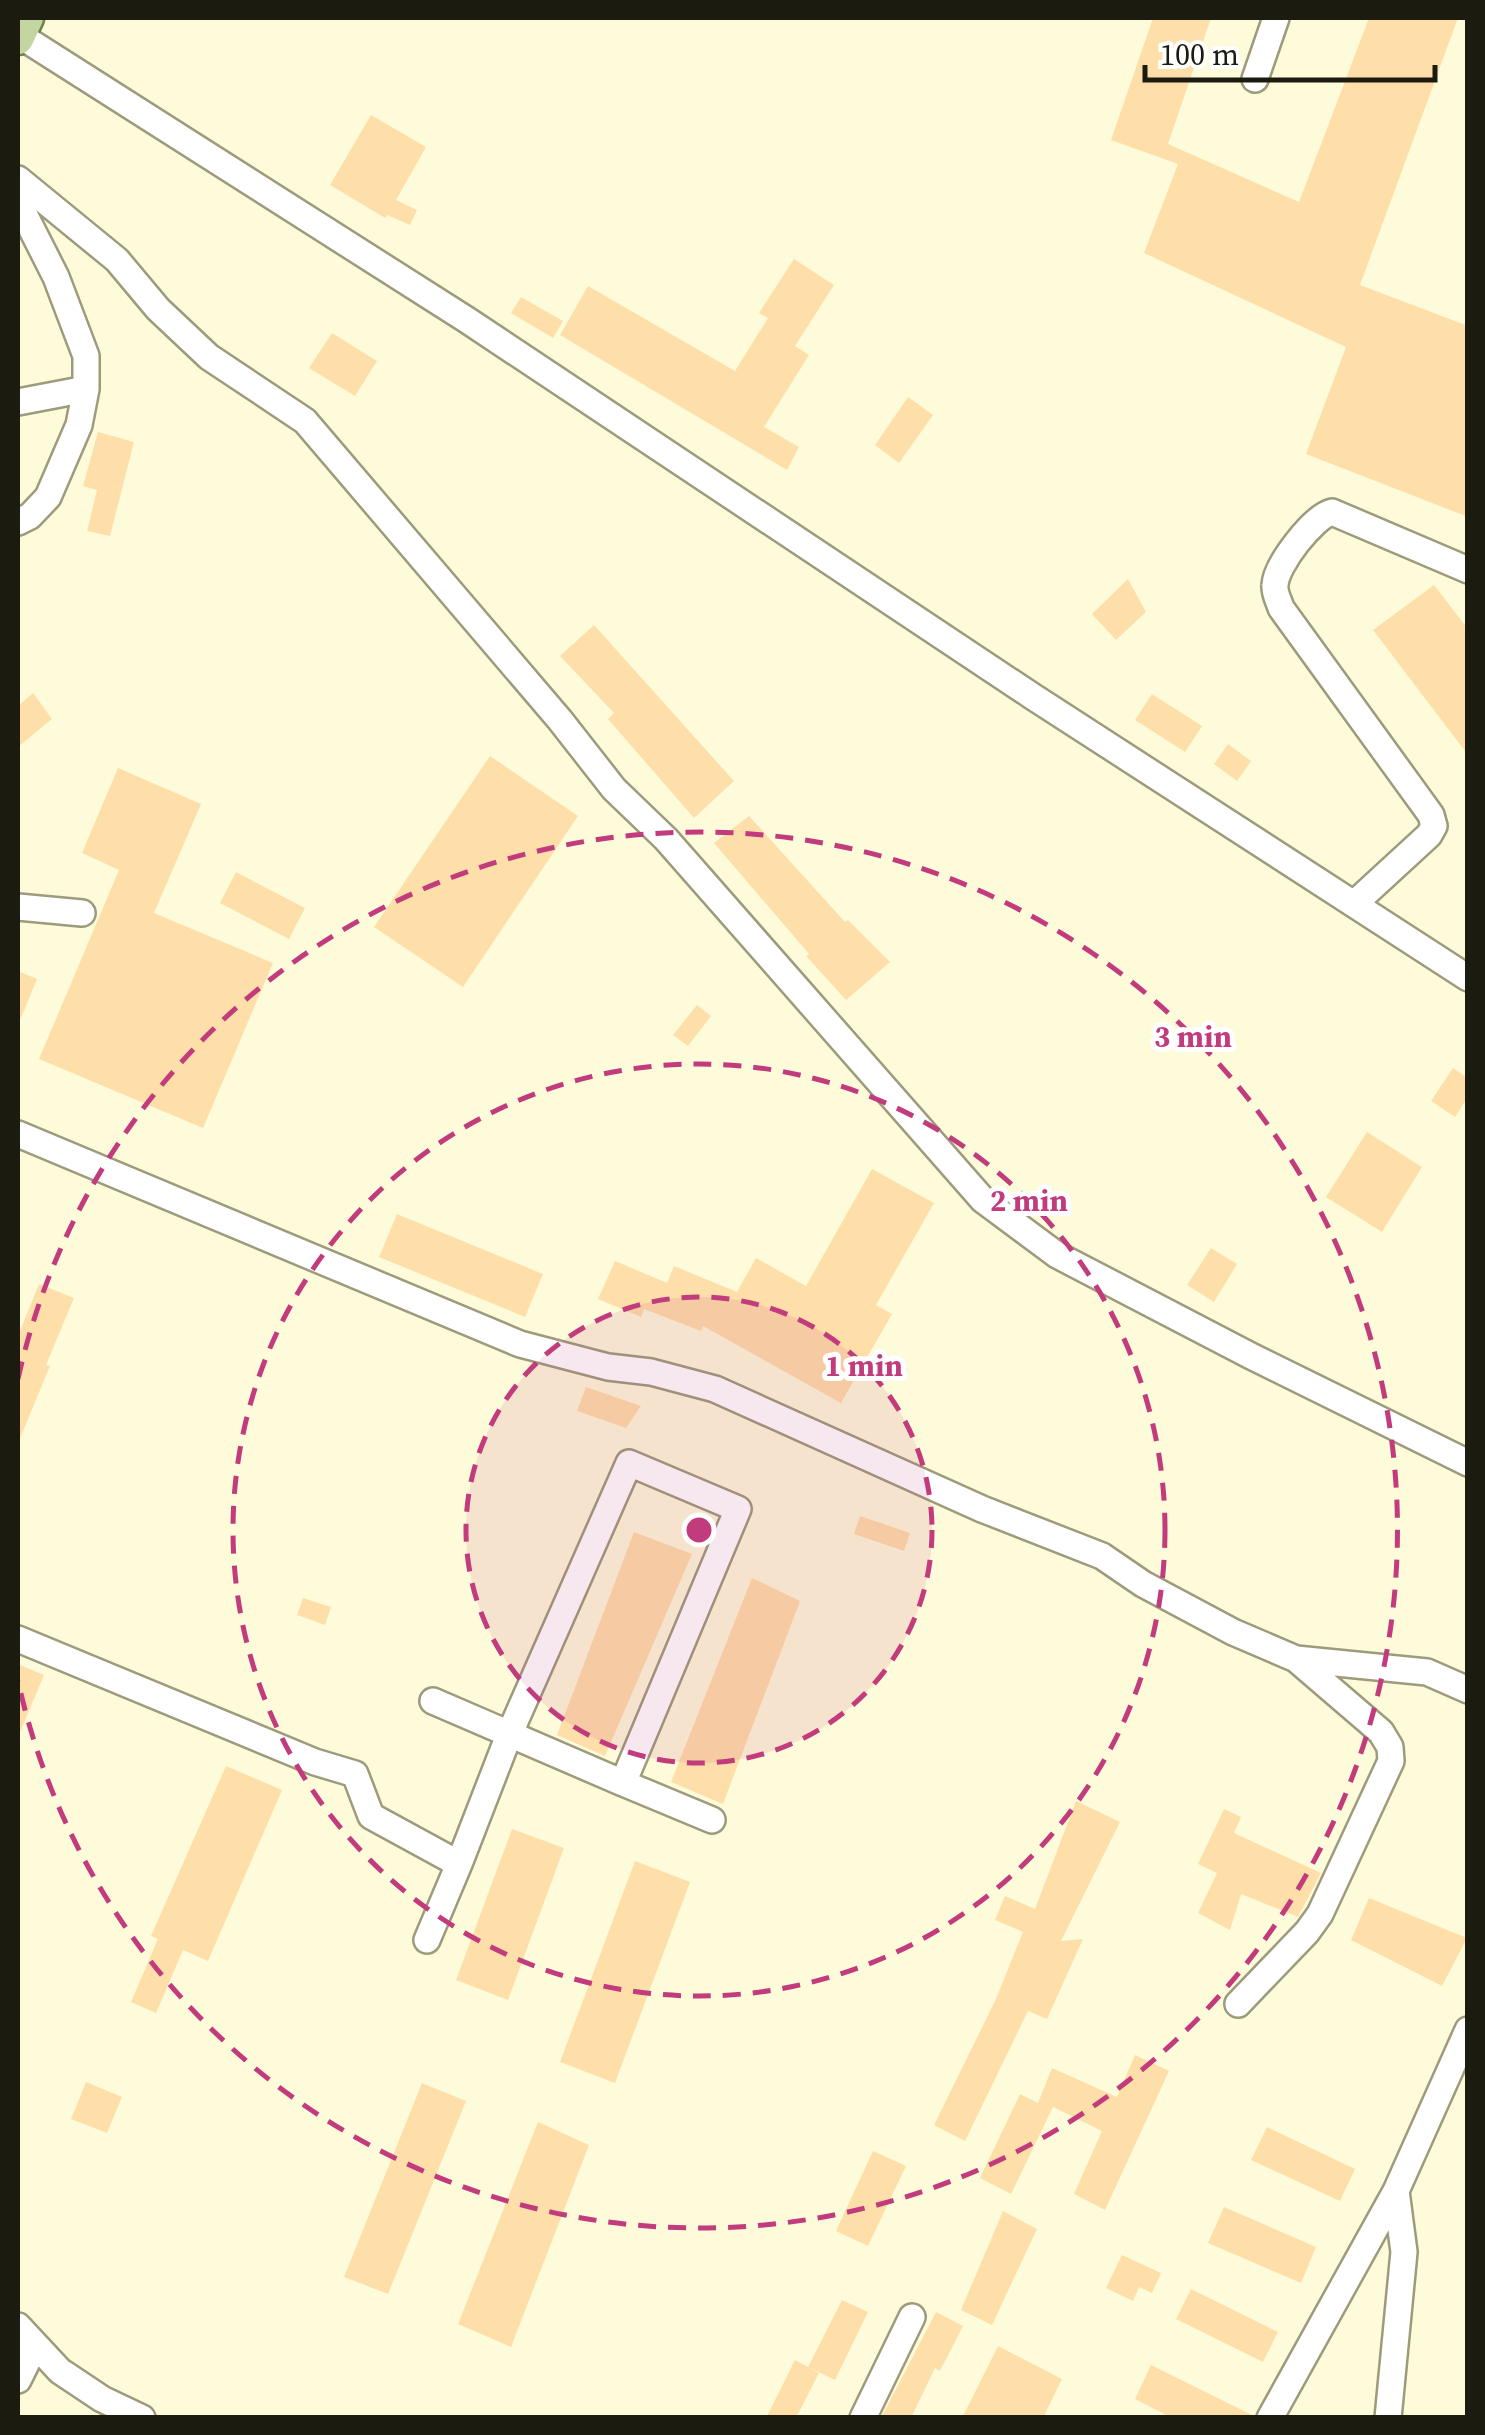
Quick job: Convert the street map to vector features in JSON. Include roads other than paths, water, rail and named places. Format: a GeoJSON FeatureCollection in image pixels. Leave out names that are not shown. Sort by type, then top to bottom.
{"type":"FeatureCollection","features":[{"type":"Feature","properties":{"kind":"street"},"geometry":{"type":"LineString","coordinates":[[1255,79],[1276,18]]}},
{"type":"Feature","properties":{"kind":"street"},"geometry":{"type":"LineString","coordinates":[[22,31],[1468,978]]}},
{"type":"Feature","properties":{"kind":"street"},"geometry":{"type":"LineString","coordinates":[[18,179],[118,260],[158,309],[209,357],[305,421],[560,720],[614,789],[666,839],[983,1200],[1057,1255],[1468,1463]]}},
{"type":"Feature","properties":{"kind":"street"},"geometry":{"type":"LineString","coordinates":[[18,202],[56,277],[86,356],[86,389],[79,425],[48,497],[30,516],[18,522]]}},
{"type":"Feature","properties":{"kind":"street"},"geometry":{"type":"LineString","coordinates":[[18,402],[86,389]]}},
{"type":"Feature","properties":{"kind":"street"},"geometry":{"type":"LineString","coordinates":[[1356,904],[1434,826],[1431,815],[1281,608],[1275,584],[1281,567],[1306,532],[1324,514],[1332,512],[1468,570]]}},
{"type":"Feature","properties":{"kind":"street"},"geometry":{"type":"LineString","coordinates":[[18,907],[82,913]]}},
{"type":"Feature","properties":{"kind":"street"},"geometry":{"type":"LineString","coordinates":[[18,1134],[520,1344],[715,1389],[982,1509],[1102,1556],[1144,1584],[1234,1632],[1296,1659],[1380,1732],[1390,1747],[1391,1762],[1320,1914],[1238,2004]]}},
{"type":"Feature","properties":{"kind":"street"},"geometry":{"type":"LineString","coordinates":[[427,1940],[509,1735],[629,1463],[738,1509],[623,1783]]}},
{"type":"Feature","properties":{"kind":"street"},"geometry":{"type":"LineString","coordinates":[[18,1639],[314,1762],[355,1774],[371,1816],[458,1864]]}},
{"type":"Feature","properties":{"kind":"street"},"geometry":{"type":"LineString","coordinates":[[1296,1659],[1427,1672],[1468,1690]]}},
{"type":"Feature","properties":{"kind":"street"},"geometry":{"type":"LineString","coordinates":[[433,1702],[712,1820]]}},
{"type":"Feature","properties":{"kind":"street"},"geometry":{"type":"LineString","coordinates":[[1270,2418],[1396,2190],[1468,2030]]}},
{"type":"Feature","properties":{"kind":"street"},"geometry":{"type":"LineString","coordinates":[[1388,2418],[1404,2252],[1396,2190]]}},
{"type":"Feature","properties":{"kind":"street"},"geometry":{"type":"LineString","coordinates":[[863,2418],[912,2317]]}},
{"type":"Feature","properties":{"kind":"street"},"geometry":{"type":"LineString","coordinates":[[18,2380],[26,2364],[19,2327]]}},
{"type":"Feature","properties":{"kind":"street"},"geometry":{"type":"LineString","coordinates":[[19,2327],[60,2371],[102,2399],[142,2418]]}}]}
